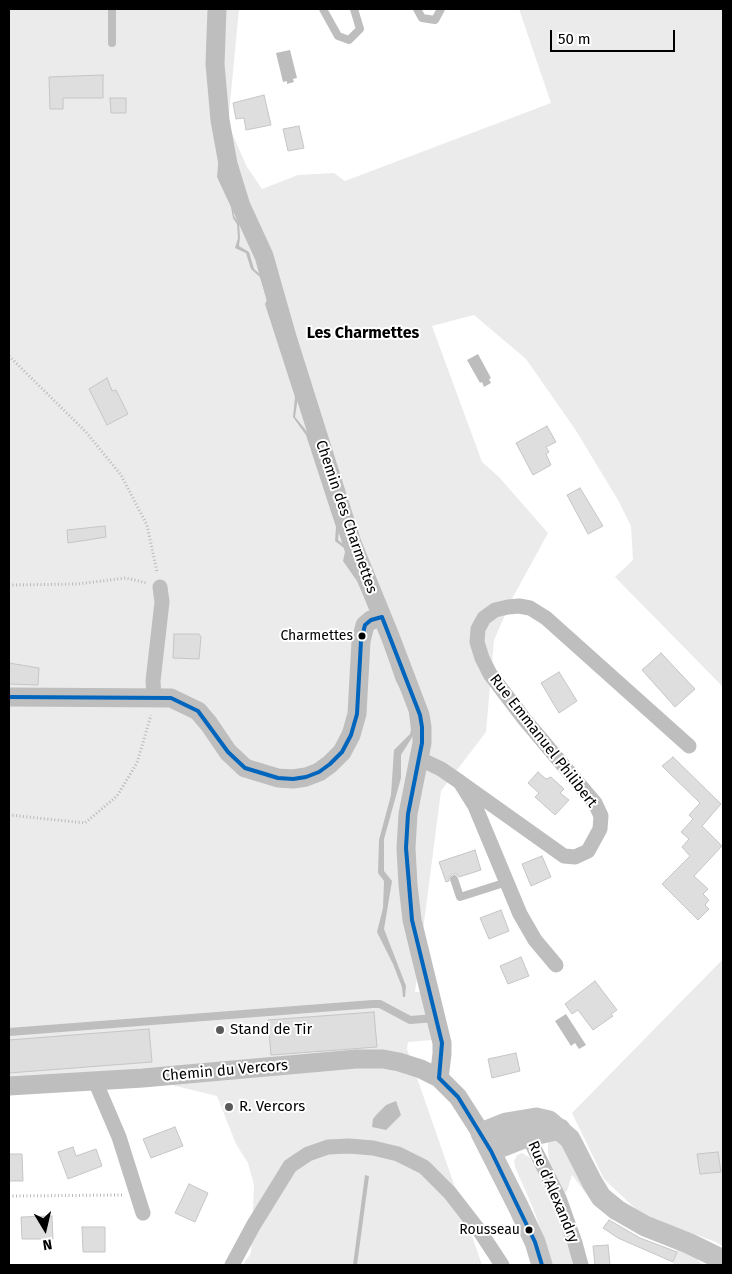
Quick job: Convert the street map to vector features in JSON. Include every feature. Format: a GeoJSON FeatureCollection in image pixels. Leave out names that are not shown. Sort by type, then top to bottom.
{"type":"FeatureCollection","features":[{"type":"Feature","properties":{"kind":"main road"},"geometry":{"type":"LineString","coordinates":[[542,1265],[535,1242],[486,1142],[506,1123],[524,1128],[536,1118],[549,1121],[570,1139],[601,1197],[617,1210],[645,1226],[688,1243],[723,1260]]}},
{"type":"Feature","properties":{"kind":"street","name":"Chemin des Charmettes"},"geometry":{"type":"LineString","coordinates":[[216,10],[215,64],[220,120],[228,164],[241,206],[264,256],[287,337],[377,618],[420,715],[422,727],[420,759],[407,822],[406,848],[408,885],[416,941],[442,1043],[439,1078]]}},
{"type":"Feature","properties":{"kind":"street"},"geometry":{"type":"LineString","coordinates":[[154,697],[153,681],[162,602],[160,587]]}},
{"type":"Feature","properties":{"kind":"street","name":"Rue Emmanuel Philibert"},"geometry":{"type":"LineString","coordinates":[[420,759],[460,782],[564,856],[575,857],[588,851],[600,829],[601,816],[595,803],[525,720],[490,674],[477,642],[478,629],[484,618],[495,610],[519,606],[530,608],[546,618],[689,746]]}},
{"type":"Feature","properties":{"kind":"street"},"geometry":{"type":"LineString","coordinates":[[9,697],[171,698],[198,711],[228,752],[245,768],[278,778],[293,780],[319,772],[330,764],[342,752],[351,735],[357,714],[360,642],[365,626],[377,618]]}},
{"type":"Feature","properties":{"kind":"street"},"geometry":{"type":"LineString","coordinates":[[460,782],[475,806],[520,914],[535,940],[556,965]]}},
{"type":"Feature","properties":{"kind":"street","name":"Chemin du Vercors"},"geometry":{"type":"LineString","coordinates":[[9,1086],[95,1081],[356,1059],[399,1062],[421,1069],[439,1078]]}},
{"type":"Feature","properties":{"kind":"street"},"geometry":{"type":"LineString","coordinates":[[439,1078],[458,1098],[486,1142]]}},
{"type":"Feature","properties":{"kind":"street"},"geometry":{"type":"LineString","coordinates":[[95,1081],[119,1137],[143,1213]]}},
{"type":"Feature","properties":{"kind":"street","name":"Rue d'Alexandry"},"geometry":{"type":"LineString","coordinates":[[524,1128],[558,1198],[581,1265]]}},
{"type":"Feature","properties":{"kind":"street"},"geometry":{"type":"LineString","coordinates":[[232,1265],[253,1226],[290,1166],[308,1154],[328,1146],[373,1148],[398,1154],[424,1167],[450,1193],[481,1233],[502,1265]]}},
{"type":"Feature","properties":{"kind":"lane"},"geometry":{"type":"LineString","coordinates":[[112,9],[112,43]]}},
{"type":"Feature","properties":{"kind":"lane"},"geometry":{"type":"LineString","coordinates":[[323,9],[338,36],[349,40],[360,29],[354,9]]}},
{"type":"Feature","properties":{"kind":"lane"},"geometry":{"type":"LineString","coordinates":[[417,9],[422,18],[435,20],[441,9]]}},
{"type":"Feature","properties":{"kind":"lane"},"geometry":{"type":"LineString","coordinates":[[454,879],[460,897],[507,882]]}},
{"type":"Feature","properties":{"kind":"lane"},"geometry":{"type":"LineString","coordinates":[[9,1032],[380,1004],[410,1020],[436,1018]]}},
{"type":"Feature","properties":{"kind":"path"},"geometry":{"type":"LineString","coordinates":[[9,356],[86,432],[121,475],[148,525],[160,587],[126,578],[77,584],[9,586]]}},
{"type":"Feature","properties":{"kind":"path"},"geometry":{"type":"LineString","coordinates":[[9,815],[85,823],[117,796],[137,763],[151,717],[154,697]]}},
{"type":"Feature","properties":{"kind":"path"},"geometry":{"type":"LineString","coordinates":[[9,1196],[138,1194]]}},
{"type":"Feature","properties":{"kind":"shaded area"},"geometry":{"type":"Polygon","coordinates":[[[9,9],[239,9],[228,124],[247,167],[262,189],[298,175],[334,173],[345,181],[551,103],[519,9],[723,9],[723,687],[615,577],[633,560],[631,526],[618,500],[575,429],[526,359],[474,315],[432,326],[482,462],[499,477],[548,533],[513,597],[494,640],[486,732],[441,791],[415,992],[421,992],[432,1040],[408,1042],[407,1049],[482,1265],[243,1265],[251,1253],[254,1185],[248,1163],[236,1144],[217,1096],[143,1078],[9,1083],[9,9]]]}},
{"type":"Feature","properties":{"kind":"shaded area"},"geometry":{"type":"Polygon","coordinates":[[[209,26],[234,216],[239,223],[239,246],[249,252],[254,269],[262,276],[270,302],[268,304],[298,397],[295,417],[309,434],[339,531],[338,540],[343,544],[365,599],[357,581],[343,561],[344,548],[335,541],[336,527],[306,435],[293,417],[295,397],[265,304],[267,300],[260,277],[251,269],[246,253],[235,248],[238,238],[237,224],[217,177],[219,154],[206,49],[209,26]]]}},
{"type":"Feature","properties":{"kind":"shaded area"},"geometry":{"type":"Polygon","coordinates":[[[290,50],[297,78],[293,79],[294,82],[287,84],[287,81],[283,82],[276,53],[290,50]]]}},
{"type":"Feature","properties":{"kind":"shaded area"},"geometry":{"type":"Polygon","coordinates":[[[478,354],[491,378],[489,379],[491,383],[484,387],[467,360],[478,354]]]}},
{"type":"Feature","properties":{"kind":"shaded area"},"geometry":{"type":"Polygon","coordinates":[[[387,645],[399,679],[410,702],[416,731],[401,755],[401,778],[384,839],[384,871],[392,881],[384,929],[406,986],[405,997],[403,997],[402,987],[393,964],[377,932],[383,908],[384,881],[378,873],[379,840],[391,795],[394,750],[410,734],[411,730],[408,704],[396,681],[384,646],[387,645]]]}},
{"type":"Feature","properties":{"kind":"shaded area"},"geometry":{"type":"Polygon","coordinates":[[[723,959],[723,1247],[716,1242],[641,1214],[604,1179],[572,1113],[723,959]]]}},
{"type":"Feature","properties":{"kind":"shaded area"},"geometry":{"type":"Polygon","coordinates":[[[566,1014],[586,1045],[579,1049],[575,1043],[571,1046],[555,1021],[566,1014]]]}},
{"type":"Feature","properties":{"kind":"shaded area"},"geometry":{"type":"Polygon","coordinates":[[[396,1101],[401,1115],[386,1130],[372,1127],[373,1119],[377,1114],[386,1105],[396,1101]]]}},
{"type":"Feature","properties":{"kind":"shaded area"},"geometry":{"type":"Polygon","coordinates":[[[556,1140],[563,1145],[591,1188],[689,1248],[702,1265],[673,1265],[677,1249],[591,1200],[572,1175],[567,1191],[563,1194],[550,1168],[548,1142],[556,1140]]]}},
{"type":"Feature","properties":{"kind":"shaded area"},"geometry":{"type":"Polygon","coordinates":[[[522,1153],[530,1158],[546,1186],[568,1237],[573,1265],[552,1265],[533,1208],[515,1167],[514,1161],[517,1155],[522,1153]]]}},
{"type":"Feature","properties":{"kind":"shaded area"},"geometry":{"type":"Polygon","coordinates":[[[365,1175],[369,1176],[357,1265],[353,1265],[365,1175]]]}},
{"type":"Feature","properties":{"kind":"building"},"geometry":{"type":"Polygon","coordinates":[[[103,75],[103,98],[63,98],[63,109],[50,109],[49,77],[103,75]]]}},
{"type":"Feature","properties":{"kind":"building"},"geometry":{"type":"Polygon","coordinates":[[[264,95],[271,125],[246,130],[244,118],[236,119],[233,103],[264,95]]]}},
{"type":"Feature","properties":{"kind":"building"},"geometry":{"type":"Polygon","coordinates":[[[110,98],[126,98],[126,113],[111,113],[110,98]]]}},
{"type":"Feature","properties":{"kind":"building"},"geometry":{"type":"Polygon","coordinates":[[[299,126],[304,148],[288,151],[283,129],[299,126]]]}},
{"type":"Feature","properties":{"kind":"building"},"geometry":{"type":"Polygon","coordinates":[[[107,378],[112,391],[116,390],[128,414],[107,425],[89,389],[107,378]]]}},
{"type":"Feature","properties":{"kind":"building"},"geometry":{"type":"Polygon","coordinates":[[[547,426],[556,442],[546,447],[549,452],[546,454],[551,465],[533,475],[516,443],[547,426]]]}},
{"type":"Feature","properties":{"kind":"building"},"geometry":{"type":"Polygon","coordinates":[[[580,488],[603,526],[588,534],[567,495],[580,488]]]}},
{"type":"Feature","properties":{"kind":"building"},"geometry":{"type":"Polygon","coordinates":[[[105,526],[106,537],[68,543],[67,530],[105,526]]]}},
{"type":"Feature","properties":{"kind":"building"},"geometry":{"type":"Polygon","coordinates":[[[174,634],[199,634],[201,637],[199,659],[173,658],[174,634]]]}},
{"type":"Feature","properties":{"kind":"building"},"geometry":{"type":"Polygon","coordinates":[[[661,653],[695,689],[675,707],[642,670],[661,653]]]}},
{"type":"Feature","properties":{"kind":"building"},"geometry":{"type":"Polygon","coordinates":[[[9,663],[39,668],[38,685],[9,684],[9,663]]]}},
{"type":"Feature","properties":{"kind":"building"},"geometry":{"type":"Polygon","coordinates":[[[559,672],[577,701],[559,713],[541,683],[559,672]]]}},
{"type":"Feature","properties":{"kind":"building"},"geometry":{"type":"Polygon","coordinates":[[[673,757],[721,804],[702,826],[722,846],[694,876],[708,889],[703,894],[709,900],[705,905],[709,909],[698,920],[662,884],[690,856],[682,847],[689,839],[681,832],[693,819],[689,815],[700,803],[662,766],[673,757]]]}},
{"type":"Feature","properties":{"kind":"building"},"geometry":{"type":"Polygon","coordinates":[[[538,772],[546,779],[551,777],[564,789],[560,793],[569,800],[555,815],[535,797],[539,793],[528,783],[538,772]]]}},
{"type":"Feature","properties":{"kind":"building"},"geometry":{"type":"Polygon","coordinates":[[[475,850],[481,870],[459,877],[456,874],[452,874],[449,877],[449,881],[446,882],[439,862],[475,850]]]}},
{"type":"Feature","properties":{"kind":"building"},"geometry":{"type":"Polygon","coordinates":[[[542,856],[551,877],[531,886],[522,864],[542,856]]]}},
{"type":"Feature","properties":{"kind":"building"},"geometry":{"type":"Polygon","coordinates":[[[501,910],[509,931],[489,939],[480,918],[501,910]]]}},
{"type":"Feature","properties":{"kind":"building"},"geometry":{"type":"Polygon","coordinates":[[[521,957],[529,976],[508,984],[500,966],[521,957]]]}},
{"type":"Feature","properties":{"kind":"building"},"geometry":{"type":"Polygon","coordinates":[[[595,981],[617,1010],[611,1014],[613,1016],[593,1030],[578,1010],[572,1014],[565,1004],[595,981]]]}},
{"type":"Feature","properties":{"kind":"building"},"geometry":{"type":"Polygon","coordinates":[[[374,1012],[377,1047],[271,1055],[268,1020],[374,1012]]]}},
{"type":"Feature","properties":{"kind":"building"},"geometry":{"type":"Polygon","coordinates":[[[149,1029],[152,1062],[9,1073],[9,1040],[149,1029]]]}},
{"type":"Feature","properties":{"kind":"building"},"geometry":{"type":"Polygon","coordinates":[[[516,1053],[520,1071],[492,1078],[488,1059],[516,1053]]]}},
{"type":"Feature","properties":{"kind":"building"},"geometry":{"type":"Polygon","coordinates":[[[175,1127],[183,1146],[151,1158],[143,1139],[175,1127]]]}},
{"type":"Feature","properties":{"kind":"building"},"geometry":{"type":"Polygon","coordinates":[[[73,1147],[76,1156],[96,1149],[102,1166],[68,1179],[58,1152],[73,1147]]]}},
{"type":"Feature","properties":{"kind":"building"},"geometry":{"type":"Polygon","coordinates":[[[718,1152],[721,1172],[700,1174],[697,1154],[718,1152]]]}},
{"type":"Feature","properties":{"kind":"building"},"geometry":{"type":"Polygon","coordinates":[[[9,1154],[22,1154],[23,1181],[9,1181],[9,1154]]]}},
{"type":"Feature","properties":{"kind":"building"},"geometry":{"type":"Polygon","coordinates":[[[189,1184],[208,1193],[195,1222],[175,1213],[189,1184]]]}},
{"type":"Feature","properties":{"kind":"building"},"geometry":{"type":"Polygon","coordinates":[[[52,1216],[53,1239],[22,1239],[21,1217],[52,1216]]]}},
{"type":"Feature","properties":{"kind":"building"},"geometry":{"type":"Polygon","coordinates":[[[609,1220],[640,1238],[677,1252],[673,1262],[618,1238],[603,1228],[609,1220]]]}},
{"type":"Feature","properties":{"kind":"building"},"geometry":{"type":"Polygon","coordinates":[[[82,1227],[105,1227],[105,1252],[83,1252],[82,1227]]]}},
{"type":"Feature","properties":{"kind":"building"},"geometry":{"type":"Polygon","coordinates":[[[608,1245],[610,1265],[595,1265],[593,1246],[608,1245]]]}},
{"type":"Feature","properties":{"kind":"transit line"},"geometry":{"type":"LineString","coordinates":[[382,617],[420,715],[422,727],[422,743],[408,814],[406,848],[412,920],[442,1043],[439,1078]]}},
{"type":"Feature","properties":{"kind":"transit line"},"geometry":{"type":"LineString","coordinates":[[9,697],[171,698],[198,711],[228,752],[245,768],[278,778],[293,779],[306,777],[319,772],[330,764],[342,752],[351,735],[357,714],[361,641],[365,625],[371,620],[382,617]]}},
{"type":"Feature","properties":{"kind":"transit line"},"geometry":{"type":"LineString","coordinates":[[439,1078],[458,1097],[491,1151],[535,1242],[542,1265]]}},
{"type":"Feature","properties":{"kind":"place","name":"Charmettes"},"geometry":{"type":"Point","coordinates":[362,636]}},
{"type":"Feature","properties":{"kind":"place","name":"Stand de Tir"},"geometry":{"type":"Point","coordinates":[220,1030]}},
{"type":"Feature","properties":{"kind":"place","name":"R. Vercors"},"geometry":{"type":"Point","coordinates":[229,1107]}},
{"type":"Feature","properties":{"kind":"place","name":"Rousseau"},"geometry":{"type":"Point","coordinates":[529,1230]}},
{"type":"Feature","properties":{"kind":"district","name":"Les Charmettes"},"geometry":{"type":"Point","coordinates":[363,334]}}]}
